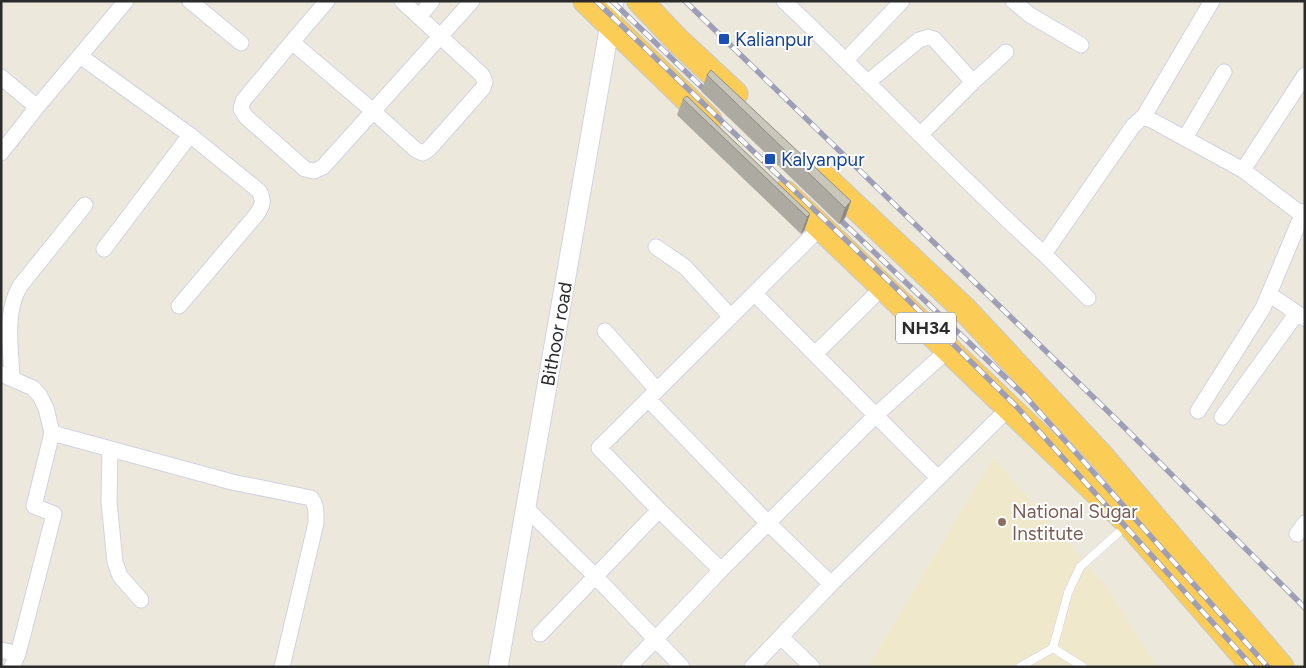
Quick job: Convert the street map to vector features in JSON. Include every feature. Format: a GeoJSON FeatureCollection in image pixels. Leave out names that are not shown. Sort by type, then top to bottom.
{"type":"FeatureCollection","features":[{"type":"Feature","properties":{"kind":"highway"},"geometry":{"type":"LineString","coordinates":[[586,1],[612,13],[722,132]]}},
{"type":"Feature","properties":{"kind":"highway"},"geometry":{"type":"LineString","coordinates":[[640,1],[678,41],[751,109]]}},
{"type":"Feature","properties":{"kind":"highway","name":"NH34"},"geometry":{"type":"LineString","coordinates":[[809,163],[964,308],[1102,457],[1138,517],[1254,667]]}},
{"type":"Feature","properties":{"kind":"highway","name":"NH34"},"geometry":{"type":"LineString","coordinates":[[772,180],[1009,408],[1138,517],[1280,667]]}},
{"type":"Feature","properties":{"kind":"street"},"geometry":{"type":"LineString","coordinates":[[1,153],[126,1]]}},
{"type":"Feature","properties":{"kind":"street"},"geometry":{"type":"LineString","coordinates":[[190,1],[241,43]]}},
{"type":"Feature","properties":{"kind":"street"},"geometry":{"type":"LineString","coordinates":[[327,1],[243,101],[241,109],[246,117],[305,169],[314,171],[323,167],[472,1]]}},
{"type":"Feature","properties":{"kind":"street"},"geometry":{"type":"LineString","coordinates":[[292,42],[416,150],[423,153],[429,149],[483,88],[485,82],[482,75],[402,1]]}},
{"type":"Feature","properties":{"kind":"street"},"geometry":{"type":"LineString","coordinates":[[419,17],[432,1]]}},
{"type":"Feature","properties":{"kind":"street"},"geometry":{"type":"LineString","coordinates":[[784,1],[846,60],[983,199],[1044,254],[1088,298]]}},
{"type":"Feature","properties":{"kind":"street"},"geometry":{"type":"LineString","coordinates":[[846,60],[902,1]]}},
{"type":"Feature","properties":{"kind":"street"},"geometry":{"type":"LineString","coordinates":[[1013,1],[1030,15],[1081,45]]}},
{"type":"Feature","properties":{"kind":"street"},"geometry":{"type":"LineString","coordinates":[[1044,254],[1133,126],[1144,116],[1212,1]]}},
{"type":"Feature","properties":{"kind":"street","name":"Bithoor road"},"geometry":{"type":"LineString","coordinates":[[498,667],[612,13]]}},
{"type":"Feature","properties":{"kind":"street"},"geometry":{"type":"LineString","coordinates":[[868,82],[919,40],[928,37],[934,39],[973,82]]}},
{"type":"Feature","properties":{"kind":"street"},"geometry":{"type":"LineString","coordinates":[[920,135],[1006,52]]}},
{"type":"Feature","properties":{"kind":"street"},"geometry":{"type":"LineString","coordinates":[[80,56],[190,135],[259,191],[263,201],[257,214],[179,306]]}},
{"type":"Feature","properties":{"kind":"street"},"geometry":{"type":"LineString","coordinates":[[1185,138],[1224,72]]}},
{"type":"Feature","properties":{"kind":"street"},"geometry":{"type":"LineString","coordinates":[[1243,170],[1305,75]]}},
{"type":"Feature","properties":{"kind":"street"},"geometry":{"type":"LineString","coordinates":[[1,77],[37,107]]}},
{"type":"Feature","properties":{"kind":"street"},"geometry":{"type":"LineString","coordinates":[[1144,116],[1243,170],[1304,215],[1263,308],[1198,411]]}},
{"type":"Feature","properties":{"kind":"street"},"geometry":{"type":"LineString","coordinates":[[104,249],[190,135]]}},
{"type":"Feature","properties":{"kind":"street"},"geometry":{"type":"LineString","coordinates":[[1,650],[14,663],[54,514],[34,506],[52,433],[46,408],[40,396],[33,388],[7,376],[10,311],[14,296],[20,286],[85,205]]}},
{"type":"Feature","properties":{"kind":"street"},"geometry":{"type":"LineString","coordinates":[[721,570],[599,448],[821,227]]}},
{"type":"Feature","properties":{"kind":"street"},"geometry":{"type":"LineString","coordinates":[[656,247],[684,267],[731,317]]}},
{"type":"Feature","properties":{"kind":"street"},"geometry":{"type":"LineString","coordinates":[[815,354],[883,287]]}},
{"type":"Feature","properties":{"kind":"street"},"geometry":{"type":"LineString","coordinates":[[755,294],[938,478]]}},
{"type":"Feature","properties":{"kind":"street"},"geometry":{"type":"LineString","coordinates":[[1222,417],[1301,316],[1270,294]]}},
{"type":"Feature","properties":{"kind":"street"},"geometry":{"type":"LineString","coordinates":[[605,331],[652,394],[767,522],[832,584]]}},
{"type":"Feature","properties":{"kind":"street"},"geometry":{"type":"LineString","coordinates":[[629,667],[767,522],[876,414],[948,350]]}},
{"type":"Feature","properties":{"kind":"street"},"geometry":{"type":"LineString","coordinates":[[752,667],[832,584],[1009,408]]}},
{"type":"Feature","properties":{"kind":"street"},"geometry":{"type":"LineString","coordinates":[[52,433],[232,482],[311,498],[316,512],[316,523],[282,667]]}},
{"type":"Feature","properties":{"kind":"street"},"geometry":{"type":"LineString","coordinates":[[110,449],[109,502],[115,562],[120,576],[141,600]]}},
{"type":"Feature","properties":{"kind":"street"},"geometry":{"type":"LineString","coordinates":[[527,509],[595,576],[682,667]]}},
{"type":"Feature","properties":{"kind":"street"},"geometry":{"type":"LineString","coordinates":[[540,634],[659,510]]}},
{"type":"Feature","properties":{"kind":"street"},"geometry":{"type":"LineString","coordinates":[[780,638],[812,667]]}},
{"type":"Feature","properties":{"kind":"lane"},"geometry":{"type":"LineString","coordinates":[[1020,667],[1053,648],[1068,593],[1080,567],[1138,517]]}},
{"type":"Feature","properties":{"kind":"lane"},"geometry":{"type":"LineString","coordinates":[[1053,648],[1083,667]]}},
{"type":"Feature","properties":{"kind":"shaded area","name":"National Sugar Institute"},"geometry":{"type":"Polygon","coordinates":[[[993,458],[1106,586],[1157,667],[868,667],[993,458]]]}},
{"type":"Feature","properties":{"kind":"building"},"geometry":{"type":"Polygon","coordinates":[[[711,70],[851,201],[845,208],[707,75],[711,70]]]}},
{"type":"Feature","properties":{"kind":"building"},"geometry":{"type":"Polygon","coordinates":[[[687,96],[810,214],[807,217],[683,99],[687,96]]]}},
{"type":"Feature","properties":{"kind":"railway"},"geometry":{"type":"LineString","coordinates":[[596,1],[891,283],[1016,406],[1253,667]]}},
{"type":"Feature","properties":{"kind":"railway"},"geometry":{"type":"LineString","coordinates":[[612,1],[711,96]]}},
{"type":"Feature","properties":{"kind":"railway"},"geometry":{"type":"LineString","coordinates":[[685,1],[1123,426],[1305,608]]}},
{"type":"Feature","properties":{"kind":"railway"},"geometry":{"type":"LineString","coordinates":[[832,212],[1025,396],[1268,667]]}},
{"type":"Feature","properties":{"kind":"place","name":"Kalianpur"},"geometry":{"type":"Point","coordinates":[724,39]}},
{"type":"Feature","properties":{"kind":"place","name":"Kalyanpur"},"geometry":{"type":"Point","coordinates":[770,159]}},
{"type":"Feature","properties":{"kind":"place","name":"National Sugar Institute"},"geometry":{"type":"Point","coordinates":[1002,522]}}]}
